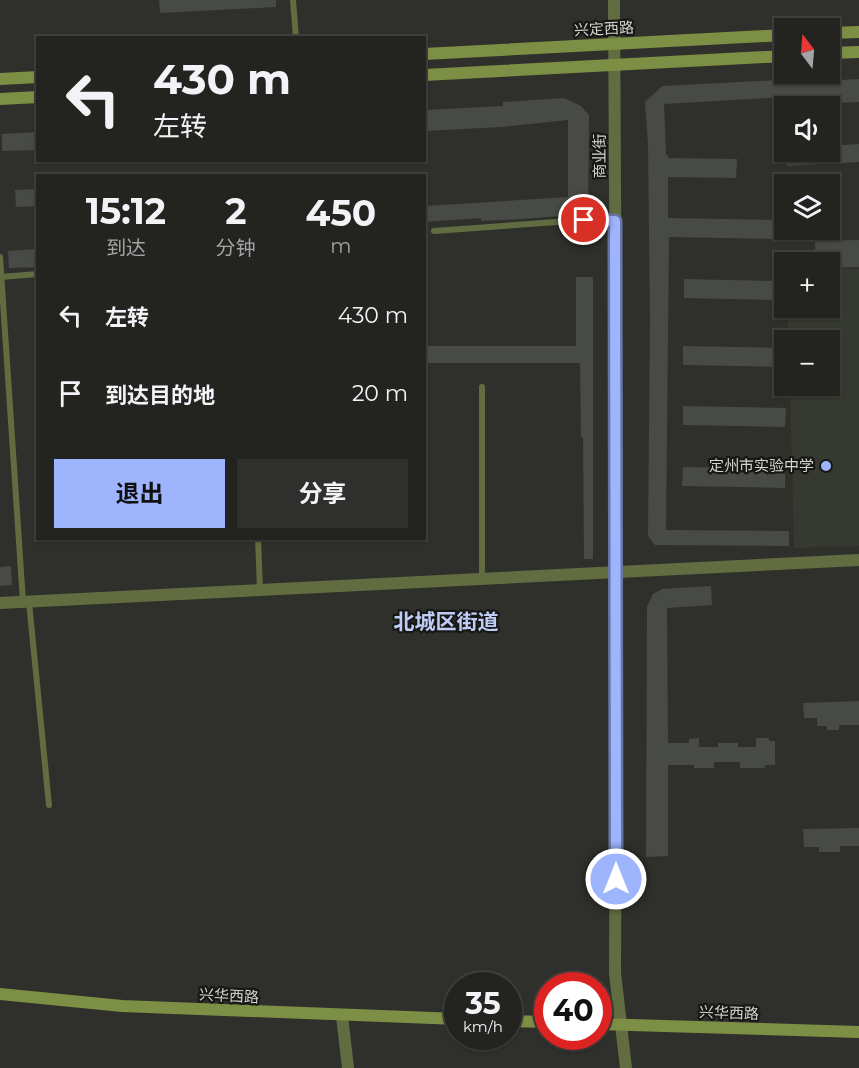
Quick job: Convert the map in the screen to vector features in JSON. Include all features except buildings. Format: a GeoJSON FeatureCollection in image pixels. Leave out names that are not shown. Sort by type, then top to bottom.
{"type":"FeatureCollection","features":[{"type":"Feature","properties":{"kind":"main road"},"geometry":{"type":"LineString","coordinates":[[840,33],[859,32]]}},
{"type":"Feature","properties":{"kind":"main road","name":"兴定西路"},"geometry":{"type":"LineString","coordinates":[[426,54],[774,36]]}},
{"type":"Feature","properties":{"kind":"main road"},"geometry":{"type":"LineString","coordinates":[[840,53],[859,52]]}},
{"type":"Feature","properties":{"kind":"main road"},"geometry":{"type":"LineString","coordinates":[[426,75],[774,56]]}},
{"type":"Feature","properties":{"kind":"main road"},"geometry":{"type":"LineString","coordinates":[[0,79],[36,77]]}},
{"type":"Feature","properties":{"kind":"main road"},"geometry":{"type":"LineString","coordinates":[[0,99],[36,97]]}},
{"type":"Feature","properties":{"kind":"main road","name":"兴华西路"},"geometry":{"type":"LineString","coordinates":[[0,994],[122,1006],[444,1019]]}},
{"type":"Feature","properties":{"kind":"main road","name":"兴华西路"},"geometry":{"type":"LineString","coordinates":[[612,1025],[859,1032]]}},
{"type":"Feature","properties":{"kind":"street","name":"商业街"},"geometry":{"type":"LineString","coordinates":[[614,0],[615,973],[626,1068]]}},
{"type":"Feature","properties":{"kind":"street"},"geometry":{"type":"LineString","coordinates":[[0,603],[859,560]]}},
{"type":"Feature","properties":{"kind":"street"},"geometry":{"type":"LineString","coordinates":[[342,1016],[348,1068]]}},
{"type":"Feature","properties":{"kind":"lane"},"geometry":{"type":"LineString","coordinates":[[293,0],[296,36]]}},
{"type":"Feature","properties":{"kind":"lane"},"geometry":{"type":"LineString","coordinates":[[434,231],[584,220],[615,221]]}},
{"type":"Feature","properties":{"kind":"lane"},"geometry":{"type":"LineString","coordinates":[[0,257],[26,602],[49,805]]}},
{"type":"Feature","properties":{"kind":"lane"},"geometry":{"type":"LineString","coordinates":[[1,277],[36,274]]}},
{"type":"Feature","properties":{"kind":"lane"},"geometry":{"type":"LineString","coordinates":[[482,387],[482,579]]}},
{"type":"Feature","properties":{"kind":"lane"},"geometry":{"type":"LineString","coordinates":[[258,540],[260,590]]}},
{"type":"Feature","properties":{"kind":"shaded area","name":"定州市实验中学"},"geometry":{"type":"Polygon","coordinates":[[[840,269],[859,269],[859,546],[794,548],[790,396],[840,396],[840,330],[788,330],[787,318],[840,318],[840,269]]]}},
{"type":"Feature","properties":{"kind":"place","name":"定州市实验中学"},"geometry":{"type":"Point","coordinates":[826,466]}},
{"type":"Feature","properties":{"kind":"district","name":"北城区街道"},"geometry":{"type":"Point","coordinates":[446,622]}},
{"type":"Feature","properties":{"kind":"route"},"geometry":{"type":"LineString","coordinates":[[584,220],[615,221],[616,879]]}}]}
